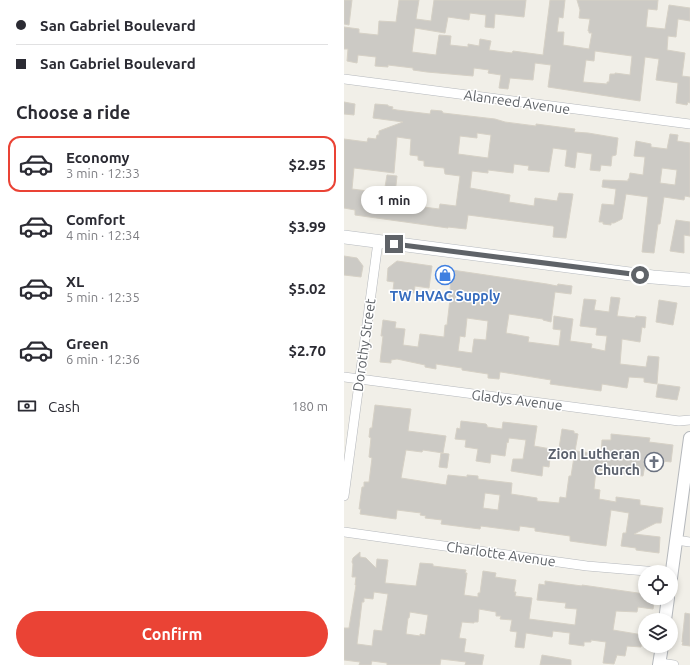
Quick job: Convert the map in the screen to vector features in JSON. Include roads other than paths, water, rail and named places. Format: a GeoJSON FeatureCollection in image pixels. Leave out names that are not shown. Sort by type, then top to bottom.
{"type":"FeatureCollection","features":[{"type":"Feature","properties":{"kind":"main road"},"geometry":{"type":"LineString","coordinates":[[344,237],[653,277],[690,280]]}},
{"type":"Feature","properties":{"kind":"street","name":"Alanreed Avenue"},"geometry":{"type":"LineString","coordinates":[[344,79],[690,124]]}},
{"type":"Feature","properties":{"kind":"street","name":"Dorothy Street"},"geometry":{"type":"LineString","coordinates":[[344,496],[378,242]]}},
{"type":"Feature","properties":{"kind":"street","name":"Gladys Avenue"},"geometry":{"type":"LineString","coordinates":[[344,377],[680,421],[690,420]]}},
{"type":"Feature","properties":{"kind":"street"},"geometry":{"type":"LineString","coordinates":[[672,565],[690,438]]}},
{"type":"Feature","properties":{"kind":"street","name":"Charlotte Avenue"},"geometry":{"type":"LineString","coordinates":[[344,532],[580,565],[638,570]]}},
{"type":"Feature","properties":{"kind":"street"},"geometry":{"type":"LineString","coordinates":[[676,540],[690,542]]}},
{"type":"Feature","properties":{"kind":"street"},"geometry":{"type":"LineString","coordinates":[[661,653],[660,664],[674,665]]}},
{"type":"Feature","properties":{"kind":"place","name":"TW HVAC Supply"},"geometry":{"type":"Point","coordinates":[445,275]}},
{"type":"Feature","properties":{"kind":"place","name":"Zion Lutheran Church"},"geometry":{"type":"Point","coordinates":[654,462]}}]}
